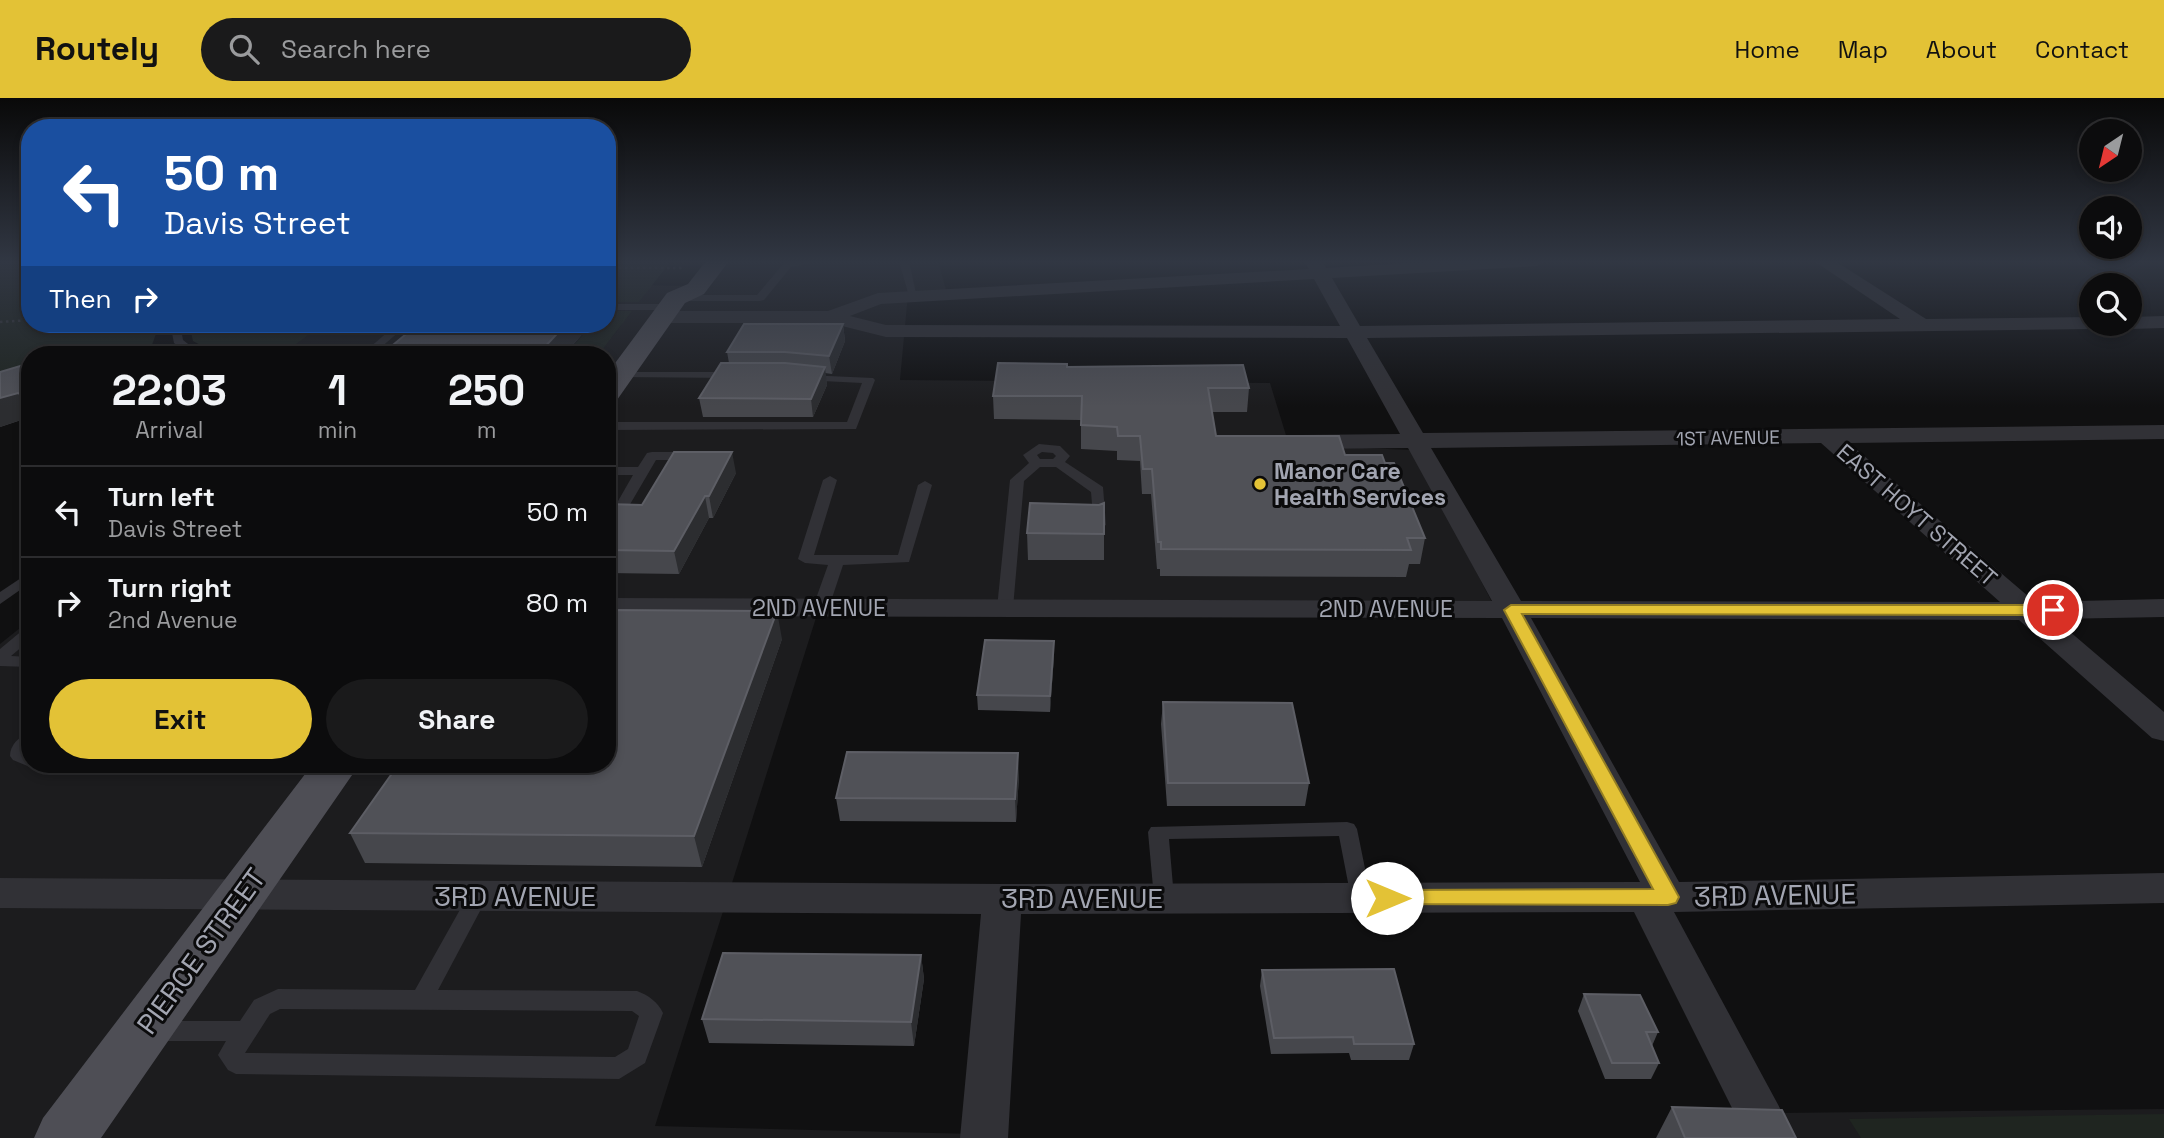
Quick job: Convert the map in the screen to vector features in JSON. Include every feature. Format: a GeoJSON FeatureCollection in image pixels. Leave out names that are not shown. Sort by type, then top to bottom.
{"type":"FeatureCollection","features":[{"type":"Feature","properties":{"kind":"main road"},"geometry":{"type":"LineString","coordinates":[[616,380],[666,310]]}},
{"type":"Feature","properties":{"kind":"main road","name":"PIERCE STREET"},"geometry":{"type":"LineString","coordinates":[[65,1138],[330,773]]}},
{"type":"Feature","properties":{"kind":"street"},"geometry":{"type":"LineString","coordinates":[[709,310],[830,317],[886,331],[1354,332],[2079,323]]}},
{"type":"Feature","properties":{"kind":"street"},"geometry":{"type":"LineString","coordinates":[[830,317],[850,310]]}},
{"type":"Feature","properties":{"kind":"street"},"geometry":{"type":"LineString","coordinates":[[1341,310],[1511,610],[1657,897],[1772,1138]]}},
{"type":"Feature","properties":{"kind":"street"},"geometry":{"type":"LineString","coordinates":[[1898,310],[1923,326]]}},
{"type":"Feature","properties":{"kind":"street"},"geometry":{"type":"LineString","coordinates":[[2142,323],[2164,322]]}},
{"type":"Feature","properties":{"kind":"street","name":"1ST AVENUE"},"geometry":{"type":"LineString","coordinates":[[1293,442],[2164,432]]}},
{"type":"Feature","properties":{"kind":"street","name":"EAST HOYT STREET"},"geometry":{"type":"LineString","coordinates":[[1828,437],[2164,730]]}},
{"type":"Feature","properties":{"kind":"street","name":"2ND AVENUE"},"geometry":{"type":"LineString","coordinates":[[616,607],[2025,611],[2164,608]]}},
{"type":"Feature","properties":{"kind":"street","name":"3RD AVENUE"},"geometry":{"type":"LineString","coordinates":[[0,893],[1002,899],[1657,897],[2164,888]]}},
{"type":"Feature","properties":{"kind":"street"},"geometry":{"type":"LineString","coordinates":[[985,1138],[1002,899]]}},
{"type":"Feature","properties":{"kind":"lane"},"geometry":{"type":"LineString","coordinates":[[377,346],[392,333]]}},
{"type":"Feature","properties":{"kind":"lane"},"geometry":{"type":"LineString","coordinates":[[616,384],[746,375]]}},
{"type":"Feature","properties":{"kind":"lane"},"geometry":{"type":"LineString","coordinates":[[616,426],[852,426],[869,380],[813,379],[788,375]]}},
{"type":"Feature","properties":{"kind":"lane"},"geometry":{"type":"LineString","coordinates":[[617,515],[652,456],[703,456]]}},
{"type":"Feature","properties":{"kind":"lane"},"geometry":{"type":"LineString","coordinates":[[1005,608],[1017,481],[1037,463],[1058,462],[1098,490],[1099,525]]}},
{"type":"Feature","properties":{"kind":"lane"},"geometry":{"type":"LineString","coordinates":[[616,471],[642,471]]}},
{"type":"Feature","properties":{"kind":"lane"},"geometry":{"type":"LineString","coordinates":[[830,480],[805,559],[904,559],[925,485]]}},
{"type":"Feature","properties":{"kind":"lane"},"geometry":{"type":"LineString","coordinates":[[821,607],[837,561]]}},
{"type":"Feature","properties":{"kind":"lane"},"geometry":{"type":"LineString","coordinates":[[0,598],[21,583]]}},
{"type":"Feature","properties":{"kind":"lane"},"geometry":{"type":"LineString","coordinates":[[0,659],[21,640]]}},
{"type":"Feature","properties":{"kind":"lane"},"geometry":{"type":"LineString","coordinates":[[0,659],[21,661]]}},
{"type":"Feature","properties":{"kind":"lane"},"geometry":{"type":"LineString","coordinates":[[1164,898],[1158,832],[1347,829],[1361,898]]}},
{"type":"Feature","properties":{"kind":"lane"},"geometry":{"type":"LineString","coordinates":[[421,1000],[478,896]]}},
{"type":"Feature","properties":{"kind":"lane"},"geometry":{"type":"LineString","coordinates":[[278,999],[421,1000],[637,1001],[652,1013],[637,1056],[619,1068],[236,1063],[230,1055],[262,1007],[278,999]]}},
{"type":"Feature","properties":{"kind":"lane"},"geometry":{"type":"LineString","coordinates":[[143,1031],[246,1031]]}},
{"type":"Feature","properties":{"kind":"path"},"geometry":{"type":"LineString","coordinates":[[0,323],[21,321]]}},
{"type":"Feature","properties":{"kind":"shaded area"},"geometry":{"type":"Polygon","coordinates":[[[0,310],[21,310],[21,333],[156,333],[153,346],[21,346],[21,374],[0,381],[0,310]]]}},
{"type":"Feature","properties":{"kind":"shaded area"},"geometry":{"type":"Polygon","coordinates":[[[616,310],[907,310],[900,380],[1270,383],[1289,445],[1413,450],[1493,604],[821,602],[655,1126],[975,1134],[975,1138],[0,1138],[0,644],[21,627],[21,773],[616,773],[616,346],[267,346],[286,333],[616,333],[616,310]]]}},
{"type":"Feature","properties":{"kind":"shaded area"},"geometry":{"type":"Polygon","coordinates":[[[616,311],[632,311],[616,332],[616,311]]]}},
{"type":"Feature","properties":{"kind":"shaded area"},"geometry":{"type":"Polygon","coordinates":[[[191,333],[311,333],[293,346],[202,346],[193,341],[191,333]]]}},
{"type":"Feature","properties":{"kind":"shaded area"},"geometry":{"type":"Polygon","coordinates":[[[585,333],[615,333],[605,346],[573,346],[585,333]]]}},
{"type":"Feature","properties":{"kind":"shaded area"},"geometry":{"type":"Polygon","coordinates":[[[2164,1109],[2164,1138],[1783,1138],[1770,1113],[2164,1109]]]}},
{"type":"Feature","properties":{"kind":"shaded area"},"geometry":{"type":"Polygon","coordinates":[[[2164,1114],[2164,1138],[1861,1138],[1849,1119],[2164,1114]]]}},
{"type":"Feature","properties":{"kind":"building"},"geometry":{"type":"Polygon","coordinates":[[[744,324],[843,324],[829,356],[785,352],[727,352],[744,324]]]}},
{"type":"Feature","properties":{"kind":"building"},"geometry":{"type":"Polygon","coordinates":[[[407,333],[558,333],[546,346],[392,346],[407,333]]]}},
{"type":"Feature","properties":{"kind":"building"},"geometry":{"type":"Polygon","coordinates":[[[721,363],[785,363],[825,367],[811,399],[699,398],[721,363]]]}},
{"type":"Feature","properties":{"kind":"building"},"geometry":{"type":"Polygon","coordinates":[[[998,363],[1067,364],[1067,367],[1243,365],[1249,388],[1208,388],[1216,436],[1339,436],[1345,455],[1382,455],[1385,463],[1394,463],[1425,538],[1407,538],[1411,550],[1161,549],[1161,542],[1158,542],[1152,469],[1143,469],[1140,436],[1118,436],[1117,427],[1081,425],[1082,396],[993,396],[998,363]]]}},
{"type":"Feature","properties":{"kind":"building"},"geometry":{"type":"Polygon","coordinates":[[[21,366],[21,394],[0,398],[0,372],[21,366]]]}},
{"type":"Feature","properties":{"kind":"building"},"geometry":{"type":"Polygon","coordinates":[[[674,452],[732,452],[709,496],[705,496],[674,551],[616,550],[616,504],[642,505],[674,452]]]}},
{"type":"Feature","properties":{"kind":"building"},"geometry":{"type":"Polygon","coordinates":[[[1030,503],[1104,503],[1104,534],[1027,533],[1030,503]]]}},
{"type":"Feature","properties":{"kind":"building"},"geometry":{"type":"Polygon","coordinates":[[[616,610],[777,611],[694,836],[350,833],[392,773],[616,773],[616,610]]]}},
{"type":"Feature","properties":{"kind":"building"},"geometry":{"type":"Polygon","coordinates":[[[985,640],[1054,641],[1050,696],[977,695],[985,640]]]}},
{"type":"Feature","properties":{"kind":"building"},"geometry":{"type":"Polygon","coordinates":[[[1163,702],[1292,703],[1309,783],[1168,783],[1163,702]]]}},
{"type":"Feature","properties":{"kind":"building"},"geometry":{"type":"Polygon","coordinates":[[[847,752],[1018,753],[1015,799],[836,798],[847,752]]]}},
{"type":"Feature","properties":{"kind":"building"},"geometry":{"type":"Polygon","coordinates":[[[723,953],[921,955],[911,1022],[702,1019],[723,953]]]}},
{"type":"Feature","properties":{"kind":"building"},"geometry":{"type":"Polygon","coordinates":[[[1394,969],[1414,1044],[1354,1044],[1353,1037],[1274,1038],[1262,970],[1394,969]]]}},
{"type":"Feature","properties":{"kind":"building"},"geometry":{"type":"Polygon","coordinates":[[[1584,994],[1640,995],[1658,1032],[1646,1032],[1659,1063],[1612,1063],[1584,994]]]}},
{"type":"Feature","properties":{"kind":"building"},"geometry":{"type":"Polygon","coordinates":[[[1672,1107],[1782,1110],[1796,1138],[1685,1138],[1672,1107]]]}},
{"type":"Feature","properties":{"kind":"place","name":"Manor Care Health Services"},"geometry":{"type":"Point","coordinates":[1260,484]}},
{"type":"Feature","properties":{"kind":"route"},"geometry":{"type":"LineString","coordinates":[[1387,898],[1668,897],[1511,610],[2053,610]]}}]}
